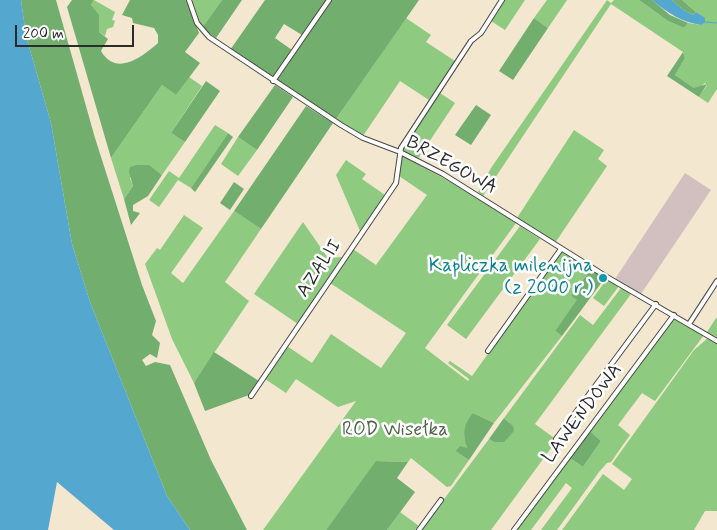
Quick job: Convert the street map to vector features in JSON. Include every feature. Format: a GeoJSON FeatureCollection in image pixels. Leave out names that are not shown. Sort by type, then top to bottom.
{"type":"FeatureCollection","features":[{"type":"Feature","properties":{"kind":"street","name":"BRZEGOWA"},"geometry":{"type":"LineString","coordinates":[[189,0],[197,23],[205,34],[273,81],[354,133],[400,152],[470,190],[561,249],[717,341]]}},
{"type":"Feature","properties":{"kind":"street"},"geometry":{"type":"LineString","coordinates":[[273,81],[329,0]]}},
{"type":"Feature","properties":{"kind":"street"},"geometry":{"type":"LineString","coordinates":[[400,152],[471,41],[481,33],[502,0]]}},
{"type":"Feature","properties":{"kind":"street","name":"AZALII"},"geometry":{"type":"LineString","coordinates":[[251,396],[335,269],[396,183],[400,152]]}},
{"type":"Feature","properties":{"kind":"street"},"geometry":{"type":"LineString","coordinates":[[488,351],[561,249]]}},
{"type":"Feature","properties":{"kind":"street"},"geometry":{"type":"LineString","coordinates":[[689,324],[717,281]]}},
{"type":"Feature","properties":{"kind":"street"},"geometry":{"type":"LineString","coordinates":[[556,439],[656,304]]}},
{"type":"Feature","properties":{"kind":"street","name":"LAWENDOWA"},"geometry":{"type":"LineString","coordinates":[[514,530],[674,315]]}},
{"type":"Feature","properties":{"kind":"street"},"geometry":{"type":"LineString","coordinates":[[419,530],[441,500]]}},
{"type":"Feature","properties":{"kind":"shaded area"},"geometry":{"type":"Polygon","coordinates":[[[685,173],[711,190],[641,294],[615,279],[685,173]]]}},
{"type":"Feature","properties":{"kind":"green space"},"geometry":{"type":"Polygon","coordinates":[[[21,0],[56,0],[95,138],[142,285],[156,321],[152,335],[160,343],[157,358],[150,354],[142,360],[146,366],[155,362],[170,365],[211,460],[247,530],[190,530],[167,496],[90,302],[72,244],[51,123],[26,36],[21,0]]]}},
{"type":"Feature","properties":{"kind":"green space"},"geometry":{"type":"Polygon","coordinates":[[[72,0],[94,0],[91,5],[99,15],[99,32],[108,39],[101,51],[107,59],[114,63],[121,64],[137,59],[158,43],[158,35],[154,28],[133,23],[132,18],[122,15],[130,0],[186,0],[199,33],[185,52],[200,63],[176,95],[162,85],[111,158],[67,7],[72,0]]]}},
{"type":"Feature","properties":{"kind":"green space"},"geometry":{"type":"Polygon","coordinates":[[[94,0],[115,12],[112,20],[115,21],[113,27],[107,29],[105,36],[99,32],[98,18],[91,5],[94,0]]]}},
{"type":"Feature","properties":{"kind":"green space"},"geometry":{"type":"Polygon","coordinates":[[[192,0],[222,0],[202,28],[192,0]]]}},
{"type":"Feature","properties":{"kind":"green space"},"geometry":{"type":"Polygon","coordinates":[[[222,0],[242,0],[216,38],[202,28],[222,0]]]}},
{"type":"Feature","properties":{"kind":"green space"},"geometry":{"type":"Polygon","coordinates":[[[265,0],[326,0],[302,35],[284,24],[275,38],[292,50],[272,79],[230,50],[265,0]]]}},
{"type":"Feature","properties":{"kind":"green space"},"geometry":{"type":"Polygon","coordinates":[[[332,0],[419,0],[336,119],[276,81],[332,0]]]}},
{"type":"Feature","properties":{"kind":"green space"},"geometry":{"type":"Polygon","coordinates":[[[504,0],[525,0],[505,30],[491,21],[504,0]]]}},
{"type":"Feature","properties":{"kind":"green space"},"geometry":{"type":"Polygon","coordinates":[[[547,0],[567,0],[548,28],[534,18],[547,0]]]}},
{"type":"Feature","properties":{"kind":"green space"},"geometry":{"type":"Polygon","coordinates":[[[607,0],[611,3],[614,0],[639,0],[668,21],[684,28],[688,23],[701,25],[702,17],[682,0],[717,0],[717,89],[708,103],[699,97],[707,85],[705,83],[698,89],[694,88],[675,75],[685,58],[683,52],[611,4],[483,196],[478,192],[491,168],[607,0]]]}},
{"type":"Feature","properties":{"kind":"green space"},"geometry":{"type":"Polygon","coordinates":[[[639,0],[652,0],[670,15],[688,23],[684,28],[668,21],[639,0]]]}},
{"type":"Feature","properties":{"kind":"green space"},"geometry":{"type":"Polygon","coordinates":[[[672,0],[682,0],[696,12],[693,15],[682,9],[672,0]]]}},
{"type":"Feature","properties":{"kind":"green space"},"geometry":{"type":"Polygon","coordinates":[[[406,18],[431,35],[426,42],[455,61],[429,100],[400,81],[363,136],[336,119],[406,18]]]}},
{"type":"Feature","properties":{"kind":"green space"},"geometry":{"type":"Polygon","coordinates":[[[534,18],[548,28],[513,80],[499,71],[534,18]]]}},
{"type":"Feature","properties":{"kind":"green space"},"geometry":{"type":"Polygon","coordinates":[[[683,52],[685,58],[675,75],[694,88],[707,84],[699,97],[667,76],[683,52]]]}},
{"type":"Feature","properties":{"kind":"green space"},"geometry":{"type":"Polygon","coordinates":[[[189,77],[202,86],[171,133],[185,142],[162,175],[152,168],[145,166],[135,173],[130,178],[133,186],[124,199],[111,158],[162,85],[176,95],[189,77]]]}},
{"type":"Feature","properties":{"kind":"green space"},"geometry":{"type":"Polygon","coordinates":[[[206,81],[220,91],[185,142],[171,133],[206,81]]]}},
{"type":"Feature","properties":{"kind":"green space"},"geometry":{"type":"Polygon","coordinates":[[[275,85],[293,97],[257,150],[238,137],[275,85]]]}},
{"type":"Feature","properties":{"kind":"green space"},"geometry":{"type":"Polygon","coordinates":[[[440,93],[455,103],[417,160],[402,152],[402,149],[440,93]]]}},
{"type":"Feature","properties":{"kind":"green space"},"geometry":{"type":"Polygon","coordinates":[[[476,105],[491,115],[471,145],[455,135],[476,105]]]}},
{"type":"Feature","properties":{"kind":"green space"},"geometry":{"type":"Polygon","coordinates":[[[306,106],[333,123],[261,229],[234,211],[306,106]]]}},
{"type":"Feature","properties":{"kind":"green space"},"geometry":{"type":"Polygon","coordinates":[[[215,125],[228,133],[191,188],[178,180],[159,207],[149,200],[169,171],[179,178],[215,125]]]}},
{"type":"Feature","properties":{"kind":"green space"},"geometry":{"type":"Polygon","coordinates":[[[574,130],[604,150],[598,159],[607,166],[555,243],[517,218],[574,130]]]}},
{"type":"Feature","properties":{"kind":"green space"},"geometry":{"type":"Polygon","coordinates":[[[228,133],[233,137],[195,192],[191,188],[228,133]]]}},
{"type":"Feature","properties":{"kind":"green space"},"geometry":{"type":"Polygon","coordinates":[[[238,137],[257,150],[238,176],[221,164],[238,137]]]}},
{"type":"Feature","properties":{"kind":"green space","name":"ROD Wisełka"},"geometry":{"type":"Polygon","coordinates":[[[402,156],[473,194],[516,223],[425,348],[468,381],[469,379],[448,363],[450,361],[472,376],[562,251],[591,269],[571,296],[578,300],[555,331],[562,336],[494,423],[473,413],[466,444],[467,448],[457,451],[469,460],[451,486],[447,487],[411,458],[408,462],[377,461],[326,530],[263,530],[356,401],[338,407],[296,379],[286,393],[265,379],[287,346],[312,363],[331,334],[381,368],[406,333],[330,283],[353,249],[376,265],[427,195],[399,176],[402,156]]]}},
{"type":"Feature","properties":{"kind":"green space"},"geometry":{"type":"Polygon","coordinates":[[[346,160],[366,174],[362,179],[385,195],[360,231],[336,175],[346,160]]]}},
{"type":"Feature","properties":{"kind":"green space"},"geometry":{"type":"Polygon","coordinates":[[[149,165],[162,175],[148,196],[133,205],[133,211],[140,213],[131,225],[124,199],[133,186],[129,172],[130,167],[149,165]]]}},
{"type":"Feature","properties":{"kind":"green space"},"geometry":{"type":"Polygon","coordinates":[[[234,182],[244,189],[230,210],[220,203],[234,182]]]}},
{"type":"Feature","properties":{"kind":"green space"},"geometry":{"type":"Polygon","coordinates":[[[234,211],[261,229],[225,282],[249,301],[194,383],[172,339],[145,264],[157,248],[160,250],[184,215],[203,228],[171,273],[183,283],[234,211]]]}},
{"type":"Feature","properties":{"kind":"green space"},"geometry":{"type":"Polygon","coordinates":[[[303,222],[328,258],[342,257],[298,324],[254,294],[303,222]]]}},
{"type":"Feature","properties":{"kind":"green space"},"geometry":{"type":"Polygon","coordinates":[[[520,226],[540,239],[466,339],[447,325],[520,226]]]}},
{"type":"Feature","properties":{"kind":"green space"},"geometry":{"type":"Polygon","coordinates":[[[591,269],[605,278],[562,336],[555,331],[577,300],[571,296],[591,269]]]}},
{"type":"Feature","properties":{"kind":"green space"},"geometry":{"type":"Polygon","coordinates":[[[607,279],[619,286],[604,306],[593,298],[607,279]]]}},
{"type":"Feature","properties":{"kind":"green space"},"geometry":{"type":"Polygon","coordinates":[[[621,288],[631,294],[535,424],[557,440],[491,530],[421,530],[489,439],[494,442],[510,423],[504,418],[580,315],[593,325],[621,288]]]}},
{"type":"Feature","properties":{"kind":"green space"},"geometry":{"type":"Polygon","coordinates":[[[674,317],[704,335],[655,401],[642,393],[618,425],[630,435],[611,462],[607,463],[599,472],[557,530],[541,530],[572,488],[566,483],[531,530],[517,530],[570,458],[583,467],[601,441],[590,431],[674,317]]]}},
{"type":"Feature","properties":{"kind":"green space"},"geometry":{"type":"Polygon","coordinates":[[[717,319],[717,337],[707,332],[717,319]]]}},
{"type":"Feature","properties":{"kind":"green space"},"geometry":{"type":"Polygon","coordinates":[[[708,338],[717,343],[717,511],[705,511],[694,530],[562,530],[603,474],[624,490],[632,479],[612,464],[694,350],[708,338]]]}},
{"type":"Feature","properties":{"kind":"green space"},"geometry":{"type":"Polygon","coordinates":[[[214,352],[259,381],[249,395],[205,411],[194,383],[214,352]]]}},
{"type":"Feature","properties":{"kind":"green space"},"geometry":{"type":"Polygon","coordinates":[[[473,413],[494,423],[469,460],[456,451],[460,446],[467,448],[465,430],[467,422],[473,413]]]}},
{"type":"Feature","properties":{"kind":"green space"},"geometry":{"type":"Polygon","coordinates":[[[504,418],[513,426],[514,431],[504,442],[494,442],[489,439],[504,418]]]}},
{"type":"Feature","properties":{"kind":"green space"},"geometry":{"type":"Polygon","coordinates":[[[590,431],[601,441],[583,467],[570,458],[590,431]]]}},
{"type":"Feature","properties":{"kind":"green space"},"geometry":{"type":"Polygon","coordinates":[[[376,461],[408,462],[397,478],[415,492],[387,530],[326,530],[376,461]]]}},
{"type":"Feature","properties":{"kind":"green space"},"geometry":{"type":"Polygon","coordinates":[[[400,512],[419,526],[415,530],[387,530],[400,512]]]}},
{"type":"Feature","properties":{"kind":"water"},"geometry":{"type":"Polygon","coordinates":[[[0,0],[21,0],[26,36],[51,123],[72,244],[90,302],[167,496],[190,530],[114,530],[57,482],[48,530],[0,530],[0,0]]]}},
{"type":"Feature","properties":{"kind":"water"},"geometry":{"type":"Polygon","coordinates":[[[652,0],[672,0],[682,9],[693,15],[696,12],[705,18],[705,22],[701,25],[681,19],[669,13],[652,0]]]}},
{"type":"Feature","properties":{"kind":"waterway"},"geometry":{"type":"LineString","coordinates":[[704,22],[717,23]]}},
{"type":"Feature","properties":{"kind":"place","name":"Kapliczka milenijna (z 2000 r.)"},"geometry":{"type":"Point","coordinates":[603,278]}}]}
